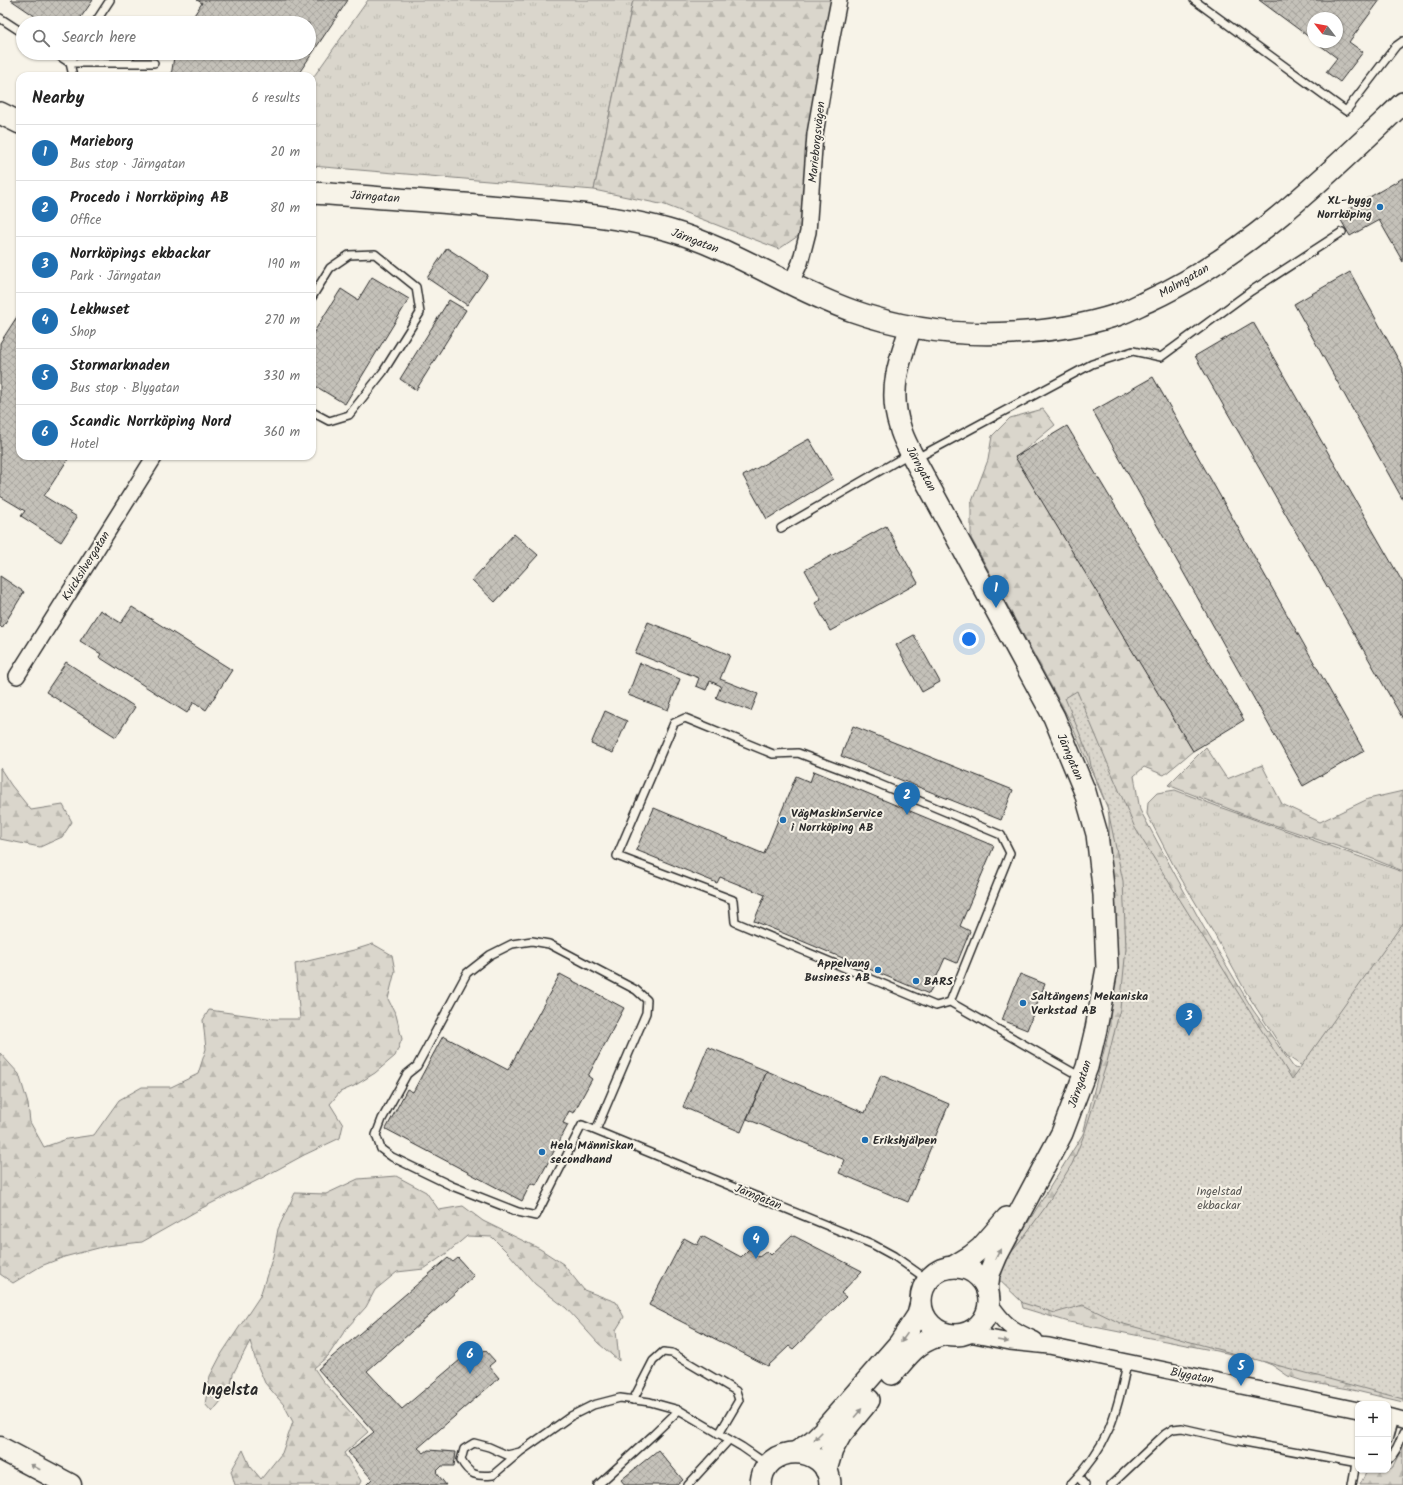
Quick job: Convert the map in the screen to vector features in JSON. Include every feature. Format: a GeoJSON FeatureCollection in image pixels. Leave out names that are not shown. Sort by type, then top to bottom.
{"type":"FeatureCollection","features":[{"type":"Feature","properties":{"kind":"highway"},"geometry":{"type":"LineString","coordinates":[[0,1448],[70,1485]]}},
{"type":"Feature","properties":{"kind":"street","name":"Marieborgsvägen"},"geometry":{"type":"LineString","coordinates":[[790,283],[800,263],[808,232],[816,134],[839,0]]}},
{"type":"Feature","properties":{"kind":"street","name":"Malmgatan"},"geometry":{"type":"LineString","coordinates":[[911,327],[955,333],[990,334],[1036,331],[1079,325],[1120,314],[1163,294],[1194,277],[1250,239],[1294,203],[1403,103]]}},
{"type":"Feature","properties":{"kind":"street"},"geometry":{"type":"LineString","coordinates":[[0,113],[16,121]]}},
{"type":"Feature","properties":{"kind":"street","name":"Järngatan"},"geometry":{"type":"LineString","coordinates":[[316,193],[560,212],[632,222],[687,236],[853,311],[911,327],[899,359],[895,380],[894,399],[900,428],[913,456],[1054,717],[1085,792],[1095,827],[1104,895],[1106,968],[1096,1029],[1083,1078],[1062,1133],[995,1259],[989,1274],[988,1296]]}},
{"type":"Feature","properties":{"kind":"street","name":"Kvicksilvergatan"},"geometry":{"type":"LineString","coordinates":[[18,676],[153,460]]}},
{"type":"Feature","properties":{"kind":"street","name":"Järngatan"},"geometry":{"type":"LineString","coordinates":[[953,1267],[981,1248],[1033,1185]]}},
{"type":"Feature","properties":{"kind":"street"},"geometry":{"type":"LineString","coordinates":[[798,1452],[813,1441],[899,1344],[918,1315],[922,1291],[928,1280],[935,1273],[953,1267],[964,1268],[974,1273],[982,1281],[988,1296],[985,1316],[977,1327],[926,1340],[911,1352],[841,1434],[832,1450],[828,1478]]}},
{"type":"Feature","properties":{"kind":"street","name":"Blygatan"},"geometry":{"type":"LineString","coordinates":[[988,1296],[1000,1318],[1010,1328],[1049,1346]]}},
{"type":"Feature","properties":{"kind":"street"},"geometry":{"type":"LineString","coordinates":[[921,1303],[929,1322],[937,1329],[955,1333]]}},
{"type":"Feature","properties":{"kind":"street","name":"Blygatan"},"geometry":{"type":"LineString","coordinates":[[955,1333],[1010,1342],[1049,1346],[1355,1409]]}},
{"type":"Feature","properties":{"kind":"street"},"geometry":{"type":"LineString","coordinates":[[761,1485],[763,1473],[768,1465],[781,1455],[798,1452],[809,1455],[819,1461],[828,1478]]}},
{"type":"Feature","properties":{"kind":"lane"},"geometry":{"type":"LineString","coordinates":[[100,16],[110,0]]}},
{"type":"Feature","properties":{"kind":"lane"},"geometry":{"type":"LineString","coordinates":[[1194,0],[1346,111],[1396,46],[1403,41]]}},
{"type":"Feature","properties":{"kind":"lane"},"geometry":{"type":"LineString","coordinates":[[0,18],[16,28]]}},
{"type":"Feature","properties":{"kind":"lane"},"geometry":{"type":"LineString","coordinates":[[66,60],[70,63],[154,63]]}},
{"type":"Feature","properties":{"kind":"lane"},"geometry":{"type":"LineString","coordinates":[[72,60],[70,63],[72,72]]}},
{"type":"Feature","properties":{"kind":"lane"},"geometry":{"type":"LineString","coordinates":[[781,528],[913,456],[1092,364],[1133,351],[1161,357],[1251,291],[1342,232]]}},
{"type":"Feature","properties":{"kind":"lane"},"geometry":{"type":"LineString","coordinates":[[316,291],[330,268],[349,255],[375,254],[416,287],[420,313],[383,372],[349,415],[329,421],[316,414]]}},
{"type":"Feature","properties":{"kind":"lane"},"geometry":{"type":"LineString","coordinates":[[950,1002],[1010,853],[1001,835],[872,781],[798,754],[773,754],[685,718],[674,723],[618,856],[733,900],[735,922],[936,1006],[950,1002],[1083,1078]]}},
{"type":"Feature","properties":{"kind":"lane","name":"Järngatan"},"geometry":{"type":"LineString","coordinates":[[596,1130],[646,1013],[647,1000],[636,990],[549,944],[532,941],[512,944],[490,955],[467,973],[417,1066],[407,1074],[382,1119],[376,1135],[381,1149],[392,1157],[459,1189],[518,1212],[536,1216],[582,1125],[872,1244],[894,1256],[928,1280]]}},
{"type":"Feature","properties":{"kind":"lane"},"geometry":{"type":"LineString","coordinates":[[634,1400],[653,1361],[663,1352],[672,1353],[736,1391],[739,1400],[719,1434]]}},
{"type":"Feature","properties":{"kind":"lane"},"geometry":{"type":"LineString","coordinates":[[1070,1485],[1078,1477],[1104,1440],[1113,1422],[1127,1363]]}},
{"type":"Feature","properties":{"kind":"lane"},"geometry":{"type":"LineString","coordinates":[[520,1452],[507,1455],[474,1442],[464,1449],[461,1460],[466,1469],[474,1474],[482,1476],[493,1475],[520,1452],[563,1421],[593,1405],[620,1398],[650,1402],[679,1410],[768,1465]]}},
{"type":"Feature","properties":{"kind":"lane"},"geometry":{"type":"LineString","coordinates":[[598,1485],[679,1410]]}},
{"type":"Feature","properties":{"kind":"lane"},"geometry":{"type":"LineString","coordinates":[[1389,1437],[1395,1418]]}},
{"type":"Feature","properties":{"kind":"lane"},"geometry":{"type":"LineString","coordinates":[[1111,1485],[1165,1434],[1173,1429],[1182,1428],[1239,1441],[1355,1463]]}},
{"type":"Feature","properties":{"kind":"lane"},"geometry":{"type":"LineString","coordinates":[[1391,1458],[1397,1449],[1403,1433]]}},
{"type":"Feature","properties":{"kind":"lane"},"geometry":{"type":"LineString","coordinates":[[688,1485],[729,1440]]}},
{"type":"Feature","properties":{"kind":"lane"},"geometry":{"type":"LineString","coordinates":[[1352,1485],[1355,1472]]}},
{"type":"Feature","properties":{"kind":"lane"},"geometry":{"type":"LineString","coordinates":[[1078,1477],[1085,1485]]}},
{"type":"Feature","properties":{"kind":"green space"},"geometry":{"type":"Polygon","coordinates":[[[368,0],[633,0],[594,190],[316,166],[316,73],[368,0]]]}},
{"type":"Feature","properties":{"kind":"green space"},"geometry":{"type":"Polygon","coordinates":[[[633,0],[832,0],[801,234],[779,249],[665,205],[594,190],[633,0]]]}},
{"type":"Feature","properties":{"kind":"green space","name":"Ingelstad ekbackar"},"geometry":{"type":"Polygon","coordinates":[[[1043,409],[1055,425],[1016,457],[1193,751],[1164,775],[1144,767],[1134,776],[1140,810],[1203,926],[1253,1010],[1294,1068],[1388,1084],[1403,1085],[1403,1402],[1348,1389],[1303,1381],[1288,1376],[1272,1365],[1257,1359],[1069,1322],[1023,1308],[1009,1253],[1083,1134],[1110,1027],[1109,811],[1069,719],[971,538],[971,504],[988,460],[992,436],[1010,418],[1043,409]]]}},
{"type":"Feature","properties":{"kind":"green space","name":"Ingelstad ekbackar"},"geometry":{"type":"Polygon","coordinates":[[[1077,691],[1135,828],[1292,1079],[1403,923],[1403,1399],[1120,1323],[1083,1305],[1055,1313],[1023,1303],[993,1274],[1020,1242],[1044,1209],[1072,1164],[1084,1135],[1107,1062],[1120,1009],[1126,948],[1123,881],[1107,806],[1091,766],[1089,756],[1065,698],[1077,691]]]}},
{"type":"Feature","properties":{"kind":"green space"},"geometry":{"type":"Polygon","coordinates":[[[1206,747],[1227,779],[1262,765],[1282,804],[1320,822],[1368,799],[1403,791],[1403,871],[1363,855],[1245,815],[1168,785],[1206,747]]]}},
{"type":"Feature","properties":{"kind":"green space"},"geometry":{"type":"Polygon","coordinates":[[[0,768],[11,785],[31,810],[63,805],[72,822],[62,837],[40,847],[0,839],[0,768]]]}},
{"type":"Feature","properties":{"kind":"green space"},"geometry":{"type":"Polygon","coordinates":[[[1175,790],[1403,872],[1403,1077],[1314,1074],[1287,1056],[1246,992],[1213,932],[1176,870],[1147,814],[1148,802],[1157,793],[1175,790]]]}},
{"type":"Feature","properties":{"kind":"green space"},"geometry":{"type":"Polygon","coordinates":[[[373,944],[392,955],[395,971],[388,999],[396,1015],[402,1039],[395,1056],[375,1073],[354,1086],[340,1092],[330,1104],[343,1125],[340,1138],[202,1208],[142,1242],[106,1246],[64,1257],[41,1266],[13,1283],[0,1274],[0,1053],[19,1074],[28,1104],[30,1122],[44,1147],[67,1139],[94,1135],[119,1100],[142,1087],[171,1087],[198,1074],[206,1049],[203,1020],[209,1010],[274,1019],[300,1019],[295,964],[373,944]]]}},
{"type":"Feature","properties":{"kind":"green space"},"geometry":{"type":"Polygon","coordinates":[[[396,1176],[426,1192],[439,1210],[463,1206],[483,1221],[540,1249],[563,1264],[584,1290],[616,1302],[624,1317],[616,1330],[619,1361],[598,1343],[566,1308],[535,1284],[492,1237],[467,1236],[447,1253],[424,1269],[397,1272],[375,1290],[366,1307],[346,1329],[328,1356],[314,1368],[322,1380],[368,1432],[344,1453],[361,1481],[359,1485],[235,1485],[231,1471],[243,1450],[250,1466],[261,1479],[282,1453],[293,1422],[284,1405],[265,1383],[256,1362],[250,1341],[233,1374],[230,1390],[212,1412],[205,1404],[210,1376],[222,1353],[260,1296],[273,1256],[278,1229],[295,1193],[326,1194],[358,1179],[396,1176]]]}},
{"type":"Feature","properties":{"kind":"green space"},"geometry":{"type":"Polygon","coordinates":[[[1403,1446],[1403,1485],[1360,1485],[1366,1473],[1391,1473],[1403,1446]]]}},
{"type":"Feature","properties":{"kind":"building"},"geometry":{"type":"Polygon","coordinates":[[[11,0],[93,0],[82,16],[35,16],[11,0]]]}},
{"type":"Feature","properties":{"kind":"building"},"geometry":{"type":"Polygon","coordinates":[[[197,0],[348,0],[316,48],[316,16],[194,16],[202,3],[197,0]]]}},
{"type":"Feature","properties":{"kind":"building"},"geometry":{"type":"Polygon","coordinates":[[[1259,0],[1380,0],[1349,42],[1363,52],[1340,82],[1326,72],[1337,58],[1324,48],[1343,48],[1343,12],[1307,12],[1307,36],[1259,0]]]}},
{"type":"Feature","properties":{"kind":"building"},"geometry":{"type":"Polygon","coordinates":[[[174,60],[308,60],[300,72],[172,72],[174,60]]]}},
{"type":"Feature","properties":{"kind":"building"},"geometry":{"type":"Polygon","coordinates":[[[1403,178],[1403,262],[1379,220],[1350,236],[1338,215],[1403,178]]]}},
{"type":"Feature","properties":{"kind":"building"},"geometry":{"type":"Polygon","coordinates":[[[447,248],[488,275],[467,305],[427,278],[447,248]]]}},
{"type":"Feature","properties":{"kind":"building"},"geometry":{"type":"Polygon","coordinates":[[[1350,272],[1403,368],[1403,500],[1294,304],[1350,272]]]}},
{"type":"Feature","properties":{"kind":"building"},"geometry":{"type":"Polygon","coordinates":[[[372,277],[409,299],[345,404],[316,386],[316,329],[341,289],[358,300],[372,277]]]}},
{"type":"Feature","properties":{"kind":"building"},"geometry":{"type":"Polygon","coordinates":[[[449,300],[466,310],[416,390],[400,379],[449,300]]]}},
{"type":"Feature","properties":{"kind":"building"},"geometry":{"type":"Polygon","coordinates":[[[16,318],[16,460],[67,460],[44,496],[77,517],[61,542],[21,516],[25,511],[0,496],[0,343],[16,318]]]}},
{"type":"Feature","properties":{"kind":"building"},"geometry":{"type":"Polygon","coordinates":[[[1253,322],[1403,583],[1403,719],[1195,356],[1253,322]]]}},
{"type":"Feature","properties":{"kind":"building"},"geometry":{"type":"Polygon","coordinates":[[[1153,377],[1364,751],[1303,786],[1093,411],[1153,377]]]}},
{"type":"Feature","properties":{"kind":"building"},"geometry":{"type":"Polygon","coordinates":[[[1067,426],[1244,720],[1193,751],[1015,457],[1067,426]]]}},
{"type":"Feature","properties":{"kind":"building"},"geometry":{"type":"Polygon","coordinates":[[[809,439],[833,479],[767,519],[743,476],[809,439]]]}},
{"type":"Feature","properties":{"kind":"building"},"geometry":{"type":"Polygon","coordinates":[[[886,526],[918,583],[830,631],[815,603],[821,599],[805,570],[886,526]]]}},
{"type":"Feature","properties":{"kind":"building"},"geometry":{"type":"Polygon","coordinates":[[[514,534],[538,555],[495,602],[472,580],[514,534]]]}},
{"type":"Feature","properties":{"kind":"building"},"geometry":{"type":"Polygon","coordinates":[[[0,576],[24,592],[2,628],[0,626],[0,576]]]}},
{"type":"Feature","properties":{"kind":"building"},"geometry":{"type":"Polygon","coordinates":[[[132,607],[232,670],[206,710],[194,702],[187,713],[99,657],[101,654],[80,641],[100,610],[121,623],[132,607]]]}},
{"type":"Feature","properties":{"kind":"building"},"geometry":{"type":"Polygon","coordinates":[[[648,622],[730,655],[720,679],[758,694],[751,711],[716,698],[721,686],[710,681],[706,690],[696,686],[699,678],[635,653],[648,622]]]}},
{"type":"Feature","properties":{"kind":"building"},"geometry":{"type":"Polygon","coordinates":[[[914,635],[940,682],[922,692],[896,645],[914,635]]]}},
{"type":"Feature","properties":{"kind":"building"},"geometry":{"type":"Polygon","coordinates":[[[66,662],[135,707],[116,737],[46,692],[66,662]]]}},
{"type":"Feature","properties":{"kind":"building"},"geometry":{"type":"Polygon","coordinates":[[[640,663],[680,679],[668,710],[628,695],[640,663]]]}},
{"type":"Feature","properties":{"kind":"building"},"geometry":{"type":"Polygon","coordinates":[[[605,711],[627,721],[613,753],[591,744],[605,711]]]}},
{"type":"Feature","properties":{"kind":"building"},"geometry":{"type":"Polygon","coordinates":[[[853,726],[1013,790],[1001,820],[841,756],[853,726]]]}},
{"type":"Feature","properties":{"kind":"building"},"geometry":{"type":"Polygon","coordinates":[[[814,771],[994,846],[960,926],[970,931],[957,963],[945,958],[929,994],[754,921],[765,895],[720,877],[717,883],[636,850],[654,808],[764,854],[796,776],[810,782],[814,771]]]}},
{"type":"Feature","properties":{"kind":"building"},"geometry":{"type":"Polygon","coordinates":[[[560,974],[624,1008],[588,1076],[592,1079],[574,1113],[569,1111],[563,1123],[568,1125],[536,1185],[531,1183],[522,1201],[386,1129],[407,1089],[413,1092],[443,1036],[508,1070],[560,974]]]}},
{"type":"Feature","properties":{"kind":"building"},"geometry":{"type":"Polygon","coordinates":[[[1020,974],[1045,984],[1027,1030],[1002,1020],[1020,974]]]}},
{"type":"Feature","properties":{"kind":"building"},"geometry":{"type":"Polygon","coordinates":[[[708,1047],[767,1071],[741,1132],[683,1107],[708,1047]]]}},
{"type":"Feature","properties":{"kind":"building","name":"Erikshjälpen"},"geometry":{"type":"Polygon","coordinates":[[[767,1071],[865,1113],[881,1075],[949,1104],[908,1202],[839,1173],[845,1160],[747,1119],[767,1071]]]}},
{"type":"Feature","properties":{"kind":"building"},"geometry":{"type":"Polygon","coordinates":[[[792,1235],[862,1271],[841,1293],[846,1297],[793,1349],[789,1346],[768,1366],[649,1305],[684,1238],[697,1245],[702,1236],[741,1257],[749,1249],[759,1257],[767,1251],[771,1255],[792,1235]]]}},
{"type":"Feature","properties":{"kind":"building"},"geometry":{"type":"Polygon","coordinates":[[[448,1258],[453,1262],[458,1258],[474,1276],[367,1371],[402,1409],[473,1349],[479,1355],[485,1350],[495,1361],[489,1366],[499,1378],[418,1448],[424,1453],[428,1450],[456,1452],[454,1466],[442,1466],[436,1472],[446,1485],[366,1485],[372,1479],[348,1452],[374,1432],[318,1369],[448,1258]]]}},
{"type":"Feature","properties":{"kind":"building"},"geometry":{"type":"Polygon","coordinates":[[[658,1450],[683,1480],[677,1485],[625,1485],[621,1480],[658,1450]]]}},
{"type":"Feature","properties":{"kind":"place","name":"XL-bygg Norrköping"},"geometry":{"type":"Point","coordinates":[1380,207]}},
{"type":"Feature","properties":{"kind":"place","name":"Marieborg"},"geometry":{"type":"Point","coordinates":[996,608]}},
{"type":"Feature","properties":{"kind":"place","name":"Procedo i Norrköping AB"},"geometry":{"type":"Point","coordinates":[907,815]}},
{"type":"Feature","properties":{"kind":"place","name":"VägMaskinService i Norrköping AB"},"geometry":{"type":"Point","coordinates":[783,820]}},
{"type":"Feature","properties":{"kind":"place","name":"Appelvang Business AB"},"geometry":{"type":"Point","coordinates":[878,970]}},
{"type":"Feature","properties":{"kind":"place","name":"BARS"},"geometry":{"type":"Point","coordinates":[916,981]}},
{"type":"Feature","properties":{"kind":"place","name":"Saltängens Mekaniska Verkstad AB"},"geometry":{"type":"Point","coordinates":[1023,1003]}},
{"type":"Feature","properties":{"kind":"place","name":"Norrköpings ekbackar"},"geometry":{"type":"Point","coordinates":[1189,1036]}},
{"type":"Feature","properties":{"kind":"place","name":"Erikshjälpen"},"geometry":{"type":"Point","coordinates":[865,1140]}},
{"type":"Feature","properties":{"kind":"place","name":"Hela Människan secondhand"},"geometry":{"type":"Point","coordinates":[542,1152]}},
{"type":"Feature","properties":{"kind":"place","name":"Lekhuset"},"geometry":{"type":"Point","coordinates":[756,1259]}},
{"type":"Feature","properties":{"kind":"place","name":"Scandic Norrköping Nord"},"geometry":{"type":"Point","coordinates":[470,1374]}},
{"type":"Feature","properties":{"kind":"place","name":"Stormarknaden"},"geometry":{"type":"Point","coordinates":[1241,1386]}},
{"type":"Feature","properties":{"kind":"district","name":"Ingelsta"},"geometry":{"type":"Point","coordinates":[230,1390]}}]}
